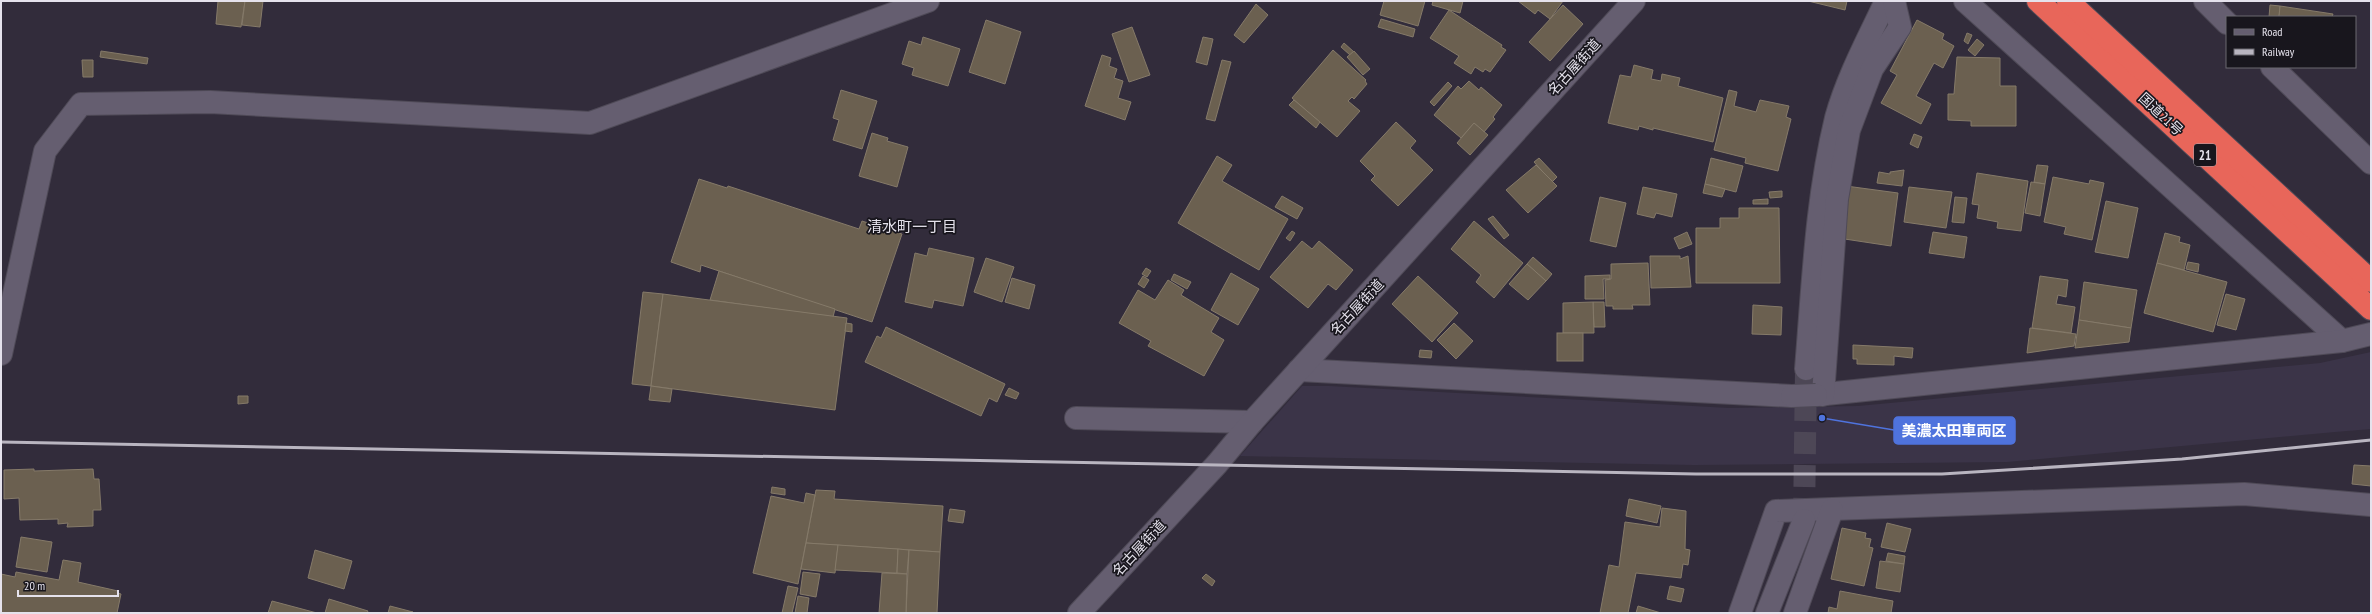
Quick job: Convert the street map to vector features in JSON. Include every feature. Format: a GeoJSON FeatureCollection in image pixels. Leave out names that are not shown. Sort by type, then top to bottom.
{"type":"FeatureCollection","features":[{"type":"Feature","properties":{"kind":"highway","name":"国道21号"},"geometry":{"type":"LineString","coordinates":[[2038,1],[2371,309]]}},
{"type":"Feature","properties":{"kind":"highway","name":"国道21号"},"geometry":{"type":"LineString","coordinates":[[2068,1],[2371,281]]}},
{"type":"Feature","properties":{"kind":"street","name":"名古屋街道"},"geometry":{"type":"LineString","coordinates":[[1079,613],[1217,464],[1252,422],[1634,1]]}},
{"type":"Feature","properties":{"kind":"street"},"geometry":{"type":"LineString","coordinates":[[1806,369],[1823,180],[1837,117],[1861,52],[1886,1]]}},
{"type":"Feature","properties":{"kind":"street"},"geometry":{"type":"LineString","coordinates":[[1820,395],[1837,199],[1848,130],[1872,69],[1900,27],[1894,1]]}},
{"type":"Feature","properties":{"kind":"street"},"geometry":{"type":"LineString","coordinates":[[1965,1],[2342,341]]}},
{"type":"Feature","properties":{"kind":"street"},"geometry":{"type":"LineString","coordinates":[[2205,1],[2226,22]]}},
{"type":"Feature","properties":{"kind":"street"},"geometry":{"type":"LineString","coordinates":[[1,354],[45,151],[81,104],[210,102],[590,124],[920,2]]}},
{"type":"Feature","properties":{"kind":"street"},"geometry":{"type":"LineString","coordinates":[[2273,68],[2371,163]]}},
{"type":"Feature","properties":{"kind":"street"},"geometry":{"type":"LineString","coordinates":[[1299,370],[1792,396],[1820,395],[2342,341],[2371,334]]}},
{"type":"Feature","properties":{"kind":"street"},"geometry":{"type":"LineString","coordinates":[[1076,418],[1252,422]]}},
{"type":"Feature","properties":{"kind":"street"},"geometry":{"type":"LineString","coordinates":[[1740,613],[1776,511],[2244,494],[2371,505]]}},
{"type":"Feature","properties":{"kind":"street"},"geometry":{"type":"LineString","coordinates":[[1795,613],[1832,510]]}},
{"type":"Feature","properties":{"kind":"street"},"geometry":{"type":"LineString","coordinates":[[1767,613],[1804,520]]}},
{"type":"Feature","properties":{"kind":"shaded area"},"geometry":{"type":"Polygon","coordinates":[[[2371,352],[2371,429],[2007,462],[1694,465],[1240,456],[1302,386],[1329,386],[1729,408],[1858,406],[2320,363],[2371,352]]]}},
{"type":"Feature","properties":{"kind":"building"},"geometry":{"type":"Polygon","coordinates":[[[218,1],[245,1],[241,27],[216,24],[218,1]]]}},
{"type":"Feature","properties":{"kind":"building"},"geometry":{"type":"Polygon","coordinates":[[[245,1],[263,1],[260,27],[242,25],[245,1]]]}},
{"type":"Feature","properties":{"kind":"building"},"geometry":{"type":"Polygon","coordinates":[[[1384,1],[1425,1],[1418,26],[1380,15],[1384,1]]]}},
{"type":"Feature","properties":{"kind":"building"},"geometry":{"type":"Polygon","coordinates":[[[1433,1],[1463,1],[1460,13],[1432,5],[1433,1]]]}},
{"type":"Feature","properties":{"kind":"building"},"geometry":{"type":"Polygon","coordinates":[[[1518,1],[1563,1],[1550,19],[1538,10],[1535,14],[1518,1]]]}},
{"type":"Feature","properties":{"kind":"building"},"geometry":{"type":"Polygon","coordinates":[[[1808,1],[1847,1],[1845,10],[1808,1]]]}},
{"type":"Feature","properties":{"kind":"building"},"geometry":{"type":"Polygon","coordinates":[[[1256,4],[1268,15],[1244,43],[1234,35],[1256,4]]]}},
{"type":"Feature","properties":{"kind":"building"},"geometry":{"type":"Polygon","coordinates":[[[1563,5],[1583,24],[1550,61],[1529,42],[1563,5]]]}},
{"type":"Feature","properties":{"kind":"building"},"geometry":{"type":"Polygon","coordinates":[[[2270,5],[2280,6],[2279,16],[2269,16],[2270,5]]]}},
{"type":"Feature","properties":{"kind":"building"},"geometry":{"type":"Polygon","coordinates":[[[2280,6],[2333,14],[2332,16],[2279,16],[2280,6]]]}},
{"type":"Feature","properties":{"kind":"building"},"geometry":{"type":"Polygon","coordinates":[[[1449,10],[1502,45],[1501,47],[1506,50],[1490,72],[1485,69],[1483,72],[1475,67],[1471,74],[1454,63],[1459,56],[1430,38],[1449,10]]]}},
{"type":"Feature","properties":{"kind":"building"},"geometry":{"type":"Polygon","coordinates":[[[1381,19],[1415,29],[1413,37],[1378,27],[1381,19]]]}},
{"type":"Feature","properties":{"kind":"building"},"geometry":{"type":"Polygon","coordinates":[[[986,20],[1021,32],[1005,84],[969,72],[986,20]]]}},
{"type":"Feature","properties":{"kind":"building"},"geometry":{"type":"Polygon","coordinates":[[[1917,20],[1944,34],[1942,39],[1954,46],[1943,68],[1934,63],[1916,96],[1931,104],[1921,124],[1881,103],[1897,75],[1890,71],[1917,20]]]}},
{"type":"Feature","properties":{"kind":"building"},"geometry":{"type":"Polygon","coordinates":[[[1132,27],[1150,75],[1129,82],[1112,34],[1132,27]]]}},
{"type":"Feature","properties":{"kind":"building"},"geometry":{"type":"Polygon","coordinates":[[[1967,33],[1972,35],[1968,44],[1964,41],[1967,33]]]}},
{"type":"Feature","properties":{"kind":"building"},"geometry":{"type":"Polygon","coordinates":[[[923,37],[960,49],[948,86],[912,75],[914,68],[902,64],[909,41],[921,45],[923,37]]]}},
{"type":"Feature","properties":{"kind":"building"},"geometry":{"type":"Polygon","coordinates":[[[1203,37],[1213,39],[1207,65],[1196,62],[1203,37]]]}},
{"type":"Feature","properties":{"kind":"building"},"geometry":{"type":"Polygon","coordinates":[[[1977,39],[1984,45],[1975,56],[1968,50],[1977,39]]]}},
{"type":"Feature","properties":{"kind":"building"},"geometry":{"type":"Polygon","coordinates":[[[1344,43],[1354,52],[1350,55],[1341,47],[1344,43]]]}},
{"type":"Feature","properties":{"kind":"building"},"geometry":{"type":"Polygon","coordinates":[[[1333,50],[1366,80],[1365,81],[1367,84],[1354,99],[1352,97],[1348,101],[1360,111],[1337,137],[1292,98],[1333,50]]]}},
{"type":"Feature","properties":{"kind":"building"},"geometry":{"type":"Polygon","coordinates":[[[101,51],[148,58],[147,64],[100,57],[101,51]]]}},
{"type":"Feature","properties":{"kind":"building"},"geometry":{"type":"Polygon","coordinates":[[[1354,51],[1370,69],[1363,75],[1347,57],[1354,51]]]}},
{"type":"Feature","properties":{"kind":"building"},"geometry":{"type":"Polygon","coordinates":[[[1102,55],[1111,58],[1109,66],[1117,69],[1114,78],[1123,81],[1118,98],[1131,102],[1125,120],[1085,106],[1102,55]]]}},
{"type":"Feature","properties":{"kind":"building"},"geometry":{"type":"Polygon","coordinates":[[[1957,57],[2000,58],[2000,86],[2016,86],[2016,126],[1971,126],[1971,121],[1948,120],[1948,94],[1954,94],[1957,57]]]}},
{"type":"Feature","properties":{"kind":"building"},"geometry":{"type":"Polygon","coordinates":[[[82,60],[93,60],[93,77],[83,77],[82,60]]]}},
{"type":"Feature","properties":{"kind":"building"},"geometry":{"type":"Polygon","coordinates":[[[1222,60],[1231,62],[1215,121],[1206,119],[1222,60]]]}},
{"type":"Feature","properties":{"kind":"building"},"geometry":{"type":"Polygon","coordinates":[[[1634,65],[1653,70],[1651,79],[1661,81],[1662,74],[1680,78],[1678,86],[1723,98],[1713,142],[1653,128],[1653,130],[1639,126],[1638,130],[1608,123],[1620,75],[1631,77],[1634,65]]]}},
{"type":"Feature","properties":{"kind":"building"},"geometry":{"type":"Polygon","coordinates":[[[1469,81],[1479,90],[1481,87],[1502,105],[1493,117],[1495,119],[1484,132],[1474,123],[1461,138],[1434,115],[1458,86],[1461,89],[1469,81]]]}},
{"type":"Feature","properties":{"kind":"building"},"geometry":{"type":"Polygon","coordinates":[[[1448,82],[1452,86],[1434,106],[1430,102],[1448,82]]]}},
{"type":"Feature","properties":{"kind":"building"},"geometry":{"type":"Polygon","coordinates":[[[841,90],[877,101],[862,149],[833,140],[839,120],[833,118],[841,90]]]}},
{"type":"Feature","properties":{"kind":"building"},"geometry":{"type":"Polygon","coordinates":[[[1729,90],[1737,92],[1734,106],[1756,112],[1760,100],[1789,106],[1786,117],[1791,119],[1778,171],[1745,163],[1746,158],[1714,150],[1729,90]]]}},
{"type":"Feature","properties":{"kind":"building"},"geometry":{"type":"Polygon","coordinates":[[[1294,100],[1320,122],[1316,128],[1289,105],[1294,100]]]}},
{"type":"Feature","properties":{"kind":"building"},"geometry":{"type":"Polygon","coordinates":[[[1396,122],[1416,141],[1410,148],[1433,170],[1398,206],[1371,180],[1375,176],[1360,161],[1396,122]]]}},
{"type":"Feature","properties":{"kind":"building"},"geometry":{"type":"Polygon","coordinates":[[[1474,123],[1488,135],[1470,155],[1457,143],[1474,123]]]}},
{"type":"Feature","properties":{"kind":"building"},"geometry":{"type":"Polygon","coordinates":[[[872,133],[888,138],[887,141],[908,147],[897,187],[859,176],[872,133]]]}},
{"type":"Feature","properties":{"kind":"building"},"geometry":{"type":"Polygon","coordinates":[[[1914,134],[1922,137],[1918,148],[1910,144],[1914,134]]]}},
{"type":"Feature","properties":{"kind":"building"},"geometry":{"type":"Polygon","coordinates":[[[1217,156],[1232,165],[1222,181],[1288,219],[1259,270],[1178,223],[1217,156]]]}},
{"type":"Feature","properties":{"kind":"building"},"geometry":{"type":"Polygon","coordinates":[[[1539,158],[1557,177],[1552,182],[1534,162],[1539,158]]]}},
{"type":"Feature","properties":{"kind":"building"},"geometry":{"type":"Polygon","coordinates":[[[1711,158],[1743,166],[1736,192],[1705,184],[1711,158]]]}},
{"type":"Feature","properties":{"kind":"building"},"geometry":{"type":"Polygon","coordinates":[[[1536,165],[1557,186],[1528,213],[1506,190],[1536,165]]]}},
{"type":"Feature","properties":{"kind":"building"},"geometry":{"type":"Polygon","coordinates":[[[2037,165],[2048,166],[2045,184],[2034,182],[2037,165]]]}},
{"type":"Feature","properties":{"kind":"building"},"geometry":{"type":"Polygon","coordinates":[[[1904,170],[1902,186],[1877,183],[1879,172],[1890,174],[1890,172],[1904,170]]]}},
{"type":"Feature","properties":{"kind":"building"},"geometry":{"type":"Polygon","coordinates":[[[1977,173],[2028,181],[2021,231],[1997,228],[1998,222],[1977,218],[1979,205],[1972,204],[1977,173]]]}},
{"type":"Feature","properties":{"kind":"building"},"geometry":{"type":"Polygon","coordinates":[[[2053,177],[2089,184],[2090,180],[2104,183],[2092,240],[2064,234],[2066,227],[2044,222],[2053,177]]]}},
{"type":"Feature","properties":{"kind":"building"},"geometry":{"type":"Polygon","coordinates":[[[699,179],[727,188],[728,186],[859,229],[862,221],[902,234],[872,322],[701,265],[700,272],[671,262],[699,179]]]}},
{"type":"Feature","properties":{"kind":"building"},"geometry":{"type":"Polygon","coordinates":[[[2031,182],[2045,184],[2040,216],[2025,213],[2031,182]]]}},
{"type":"Feature","properties":{"kind":"building"},"geometry":{"type":"Polygon","coordinates":[[[1705,184],[1725,189],[1722,197],[1703,193],[1705,184]]]}},
{"type":"Feature","properties":{"kind":"building"},"geometry":{"type":"Polygon","coordinates":[[[1846,186],[1898,193],[1891,246],[1838,238],[1846,186]]]}},
{"type":"Feature","properties":{"kind":"building"},"geometry":{"type":"Polygon","coordinates":[[[1643,187],[1677,194],[1672,217],[1656,213],[1654,218],[1637,214],[1643,187]]]}},
{"type":"Feature","properties":{"kind":"building"},"geometry":{"type":"Polygon","coordinates":[[[1909,187],[1952,192],[1946,228],[1904,222],[1909,187]]]}},
{"type":"Feature","properties":{"kind":"building"},"geometry":{"type":"Polygon","coordinates":[[[1782,191],[1782,197],[1770,198],[1769,192],[1782,191]]]}},
{"type":"Feature","properties":{"kind":"building"},"geometry":{"type":"Polygon","coordinates":[[[1282,196],[1303,208],[1297,219],[1275,207],[1282,196]]]}},
{"type":"Feature","properties":{"kind":"building"},"geometry":{"type":"Polygon","coordinates":[[[1600,197],[1626,203],[1616,247],[1590,241],[1600,197]]]}},
{"type":"Feature","properties":{"kind":"building"},"geometry":{"type":"Polygon","coordinates":[[[1955,197],[1967,198],[1964,223],[1952,222],[1955,197]]]}},
{"type":"Feature","properties":{"kind":"building"},"geometry":{"type":"Polygon","coordinates":[[[1768,199],[1768,204],[1753,204],[1753,200],[1768,199]]]}},
{"type":"Feature","properties":{"kind":"building"},"geometry":{"type":"Polygon","coordinates":[[[2106,201],[2138,208],[2128,258],[2095,252],[2106,201]]]}},
{"type":"Feature","properties":{"kind":"building"},"geometry":{"type":"Polygon","coordinates":[[[1739,208],[1779,208],[1780,283],[1696,283],[1696,228],[1720,228],[1720,218],[1739,218],[1739,208]]]}},
{"type":"Feature","properties":{"kind":"building"},"geometry":{"type":"Polygon","coordinates":[[[1493,216],[1509,235],[1504,239],[1488,219],[1493,216]]]}},
{"type":"Feature","properties":{"kind":"building"},"geometry":{"type":"Polygon","coordinates":[[[1474,221],[1523,263],[1494,298],[1476,282],[1481,275],[1451,249],[1474,221]]]}},
{"type":"Feature","properties":{"kind":"building"},"geometry":{"type":"Polygon","coordinates":[[[1292,231],[1295,233],[1290,241],[1286,238],[1292,231]]]}},
{"type":"Feature","properties":{"kind":"building"},"geometry":{"type":"Polygon","coordinates":[[[1687,232],[1692,244],[1679,249],[1674,238],[1687,232]]]}},
{"type":"Feature","properties":{"kind":"building"},"geometry":{"type":"Polygon","coordinates":[[[1933,232],[1967,237],[1964,258],[1929,253],[1933,232]]]}},
{"type":"Feature","properties":{"kind":"building"},"geometry":{"type":"Polygon","coordinates":[[[2165,233],[2180,237],[2179,242],[2190,245],[2184,270],[2157,263],[2165,233]]]}},
{"type":"Feature","properties":{"kind":"building"},"geometry":{"type":"Polygon","coordinates":[[[1302,241],[1312,249],[1319,241],[1353,270],[1336,290],[1328,284],[1308,308],[1270,277],[1302,241]]]}},
{"type":"Feature","properties":{"kind":"building"},"geometry":{"type":"Polygon","coordinates":[[[929,248],[974,258],[963,306],[934,300],[932,308],[905,302],[915,253],[927,256],[929,248]]]}},
{"type":"Feature","properties":{"kind":"building"},"geometry":{"type":"Polygon","coordinates":[[[1650,256],[1680,256],[1680,259],[1688,256],[1691,287],[1651,288],[1650,256]]]}},
{"type":"Feature","properties":{"kind":"building"},"geometry":{"type":"Polygon","coordinates":[[[1533,257],[1552,274],[1546,281],[1527,264],[1533,257]]]}},
{"type":"Feature","properties":{"kind":"building"},"geometry":{"type":"Polygon","coordinates":[[[986,258],[1014,267],[1002,302],[974,292],[986,258]]]}},
{"type":"Feature","properties":{"kind":"building"},"geometry":{"type":"Polygon","coordinates":[[[2188,262],[2199,264],[2198,272],[2186,269],[2188,262]]]}},
{"type":"Feature","properties":{"kind":"building"},"geometry":{"type":"Polygon","coordinates":[[[1648,263],[1650,305],[1632,305],[1633,309],[1613,309],[1613,306],[1606,306],[1605,280],[1611,279],[1611,264],[1648,263]]]}},
{"type":"Feature","properties":{"kind":"building"},"geometry":{"type":"Polygon","coordinates":[[[2157,263],[2227,282],[2213,332],[2144,313],[2157,263]]]}},
{"type":"Feature","properties":{"kind":"building"},"geometry":{"type":"Polygon","coordinates":[[[1527,264],[1546,281],[1528,300],[1509,284],[1527,264]]]}},
{"type":"Feature","properties":{"kind":"building"},"geometry":{"type":"Polygon","coordinates":[[[1146,268],[1151,271],[1147,277],[1142,274],[1146,268]]]}},
{"type":"Feature","properties":{"kind":"building"},"geometry":{"type":"Polygon","coordinates":[[[719,271],[835,309],[833,317],[710,300],[719,271]]]}},
{"type":"Feature","properties":{"kind":"building"},"geometry":{"type":"Polygon","coordinates":[[[1231,273],[1259,289],[1238,325],[1211,310],[1231,273]]]}},
{"type":"Feature","properties":{"kind":"building"},"geometry":{"type":"Polygon","coordinates":[[[1174,274],[1191,282],[1187,289],[1171,280],[1174,274]]]}},
{"type":"Feature","properties":{"kind":"building"},"geometry":{"type":"Polygon","coordinates":[[[1610,275],[1610,279],[1603,279],[1604,299],[1585,299],[1585,276],[1610,275]]]}},
{"type":"Feature","properties":{"kind":"building"},"geometry":{"type":"Polygon","coordinates":[[[1143,276],[1149,280],[1144,288],[1138,284],[1143,276]]]}},
{"type":"Feature","properties":{"kind":"building"},"geometry":{"type":"Polygon","coordinates":[[[1418,276],[1458,313],[1432,342],[1392,304],[1418,276]]]}},
{"type":"Feature","properties":{"kind":"building"},"geometry":{"type":"Polygon","coordinates":[[[2040,276],[2068,280],[2066,297],[2058,295],[2056,304],[2075,307],[2071,333],[2032,328],[2040,276]]]}},
{"type":"Feature","properties":{"kind":"building"},"geometry":{"type":"Polygon","coordinates":[[[1012,278],[1035,285],[1029,309],[1005,302],[1012,278]]]}},
{"type":"Feature","properties":{"kind":"building"},"geometry":{"type":"Polygon","coordinates":[[[1168,280],[1184,290],[1181,295],[1219,318],[1211,332],[1224,340],[1204,376],[1148,346],[1151,341],[1119,323],[1138,290],[1155,300],[1168,280]]]}},
{"type":"Feature","properties":{"kind":"building"},"geometry":{"type":"Polygon","coordinates":[[[2084,282],[2137,290],[2131,328],[2079,320],[2084,282]]]}},
{"type":"Feature","properties":{"kind":"building"},"geometry":{"type":"Polygon","coordinates":[[[643,292],[663,294],[651,386],[632,384],[643,292]]]}},
{"type":"Feature","properties":{"kind":"building"},"geometry":{"type":"Polygon","coordinates":[[[663,294],[847,318],[835,410],[651,386],[663,294]]]}},
{"type":"Feature","properties":{"kind":"building"},"geometry":{"type":"Polygon","coordinates":[[[2226,294],[2245,299],[2236,330],[2217,325],[2226,294]]]}},
{"type":"Feature","properties":{"kind":"building"},"geometry":{"type":"Polygon","coordinates":[[[1593,302],[1604,302],[1605,327],[1594,327],[1593,302]]]}},
{"type":"Feature","properties":{"kind":"building"},"geometry":{"type":"Polygon","coordinates":[[[1593,302],[1594,333],[1563,333],[1563,303],[1593,302]]]}},
{"type":"Feature","properties":{"kind":"building"},"geometry":{"type":"Polygon","coordinates":[[[1753,305],[1782,307],[1781,335],[1752,334],[1753,305]]]}},
{"type":"Feature","properties":{"kind":"building"},"geometry":{"type":"Polygon","coordinates":[[[2079,320],[2131,328],[2129,342],[2075,348],[2079,320]]]}},
{"type":"Feature","properties":{"kind":"building"},"geometry":{"type":"Polygon","coordinates":[[[846,323],[852,324],[852,332],[845,331],[846,323]]]}},
{"type":"Feature","properties":{"kind":"building"},"geometry":{"type":"Polygon","coordinates":[[[1454,323],[1473,341],[1456,359],[1437,340],[1454,323]]]}},
{"type":"Feature","properties":{"kind":"building"},"geometry":{"type":"Polygon","coordinates":[[[886,327],[1005,384],[997,402],[989,398],[981,416],[865,362],[877,336],[881,338],[886,327]]]}},
{"type":"Feature","properties":{"kind":"building"},"geometry":{"type":"Polygon","coordinates":[[[2030,328],[2076,334],[2074,346],[2027,353],[2030,328]]]}},
{"type":"Feature","properties":{"kind":"building"},"geometry":{"type":"Polygon","coordinates":[[[1557,333],[1583,333],[1583,361],[1557,361],[1557,333]]]}},
{"type":"Feature","properties":{"kind":"building"},"geometry":{"type":"Polygon","coordinates":[[[1853,345],[1913,348],[1912,358],[1894,356],[1894,365],[1857,364],[1857,359],[1853,359],[1853,345]]]}},
{"type":"Feature","properties":{"kind":"building"},"geometry":{"type":"Polygon","coordinates":[[[1420,350],[1432,351],[1431,358],[1419,357],[1420,350]]]}},
{"type":"Feature","properties":{"kind":"building"},"geometry":{"type":"Polygon","coordinates":[[[651,386],[672,389],[670,402],[649,400],[651,386]]]}},
{"type":"Feature","properties":{"kind":"building"},"geometry":{"type":"Polygon","coordinates":[[[1009,388],[1019,393],[1016,399],[1005,395],[1009,388]]]}},
{"type":"Feature","properties":{"kind":"building"},"geometry":{"type":"Polygon","coordinates":[[[238,396],[248,396],[248,403],[238,404],[238,396]]]}},
{"type":"Feature","properties":{"kind":"building"},"geometry":{"type":"Polygon","coordinates":[[[2354,465],[2371,466],[2371,486],[2352,484],[2354,465]]]}},
{"type":"Feature","properties":{"kind":"building"},"geometry":{"type":"Polygon","coordinates":[[[34,469],[34,471],[93,469],[94,479],[99,479],[101,510],[93,510],[93,526],[67,527],[68,523],[58,524],[58,519],[20,520],[19,498],[4,499],[4,470],[34,469]]]}},
{"type":"Feature","properties":{"kind":"building"},"geometry":{"type":"Polygon","coordinates":[[[772,487],[785,489],[785,495],[771,493],[772,487]]]}},
{"type":"Feature","properties":{"kind":"building"},"geometry":{"type":"Polygon","coordinates":[[[816,490],[835,491],[834,499],[943,506],[940,552],[806,543],[816,490]]]}},
{"type":"Feature","properties":{"kind":"building"},"geometry":{"type":"Polygon","coordinates":[[[806,493],[815,495],[798,584],[753,573],[771,496],[804,503],[806,493]]]}},
{"type":"Feature","properties":{"kind":"building"},"geometry":{"type":"Polygon","coordinates":[[[1629,499],[1661,506],[1657,523],[1626,516],[1629,499]]]}},
{"type":"Feature","properties":{"kind":"building"},"geometry":{"type":"Polygon","coordinates":[[[1662,508],[1686,511],[1685,549],[1690,550],[1688,565],[1683,564],[1681,578],[1636,573],[1628,613],[1600,613],[1609,565],[1619,567],[1625,522],[1660,527],[1662,508]]]}},
{"type":"Feature","properties":{"kind":"building"},"geometry":{"type":"Polygon","coordinates":[[[950,509],[965,511],[963,523],[948,521],[950,509]]]}},
{"type":"Feature","properties":{"kind":"building"},"geometry":{"type":"Polygon","coordinates":[[[1887,523],[1911,529],[1905,552],[1881,547],[1887,523]]]}},
{"type":"Feature","properties":{"kind":"building"},"geometry":{"type":"Polygon","coordinates":[[[1842,528],[1866,533],[1865,538],[1871,539],[1869,547],[1873,548],[1864,586],[1831,579],[1842,528]]]}},
{"type":"Feature","properties":{"kind":"building"},"geometry":{"type":"Polygon","coordinates":[[[21,537],[52,542],[47,572],[16,567],[21,537]]]}},
{"type":"Feature","properties":{"kind":"building"},"geometry":{"type":"Polygon","coordinates":[[[806,543],[838,545],[835,573],[801,569],[806,543]]]}},
{"type":"Feature","properties":{"kind":"building"},"geometry":{"type":"Polygon","coordinates":[[[838,545],[898,549],[897,573],[835,570],[838,545]]]}},
{"type":"Feature","properties":{"kind":"building"},"geometry":{"type":"Polygon","coordinates":[[[898,549],[909,550],[907,574],[897,573],[898,549]]]}},
{"type":"Feature","properties":{"kind":"building"},"geometry":{"type":"Polygon","coordinates":[[[315,550],[352,561],[344,589],[308,578],[315,550]]]}},
{"type":"Feature","properties":{"kind":"building"},"geometry":{"type":"Polygon","coordinates":[[[909,550],[940,552],[937,613],[906,613],[909,550]]]}},
{"type":"Feature","properties":{"kind":"building"},"geometry":{"type":"Polygon","coordinates":[[[1888,553],[1905,556],[1904,564],[1886,561],[1888,553]]]}},
{"type":"Feature","properties":{"kind":"building"},"geometry":{"type":"Polygon","coordinates":[[[63,560],[81,563],[78,582],[118,591],[118,593],[121,594],[117,613],[1,613],[1,574],[15,577],[16,572],[59,580],[63,560]]]}},
{"type":"Feature","properties":{"kind":"building"},"geometry":{"type":"Polygon","coordinates":[[[1880,561],[1904,564],[1900,592],[1876,588],[1880,561]]]}},
{"type":"Feature","properties":{"kind":"building"},"geometry":{"type":"Polygon","coordinates":[[[803,572],[820,574],[816,597],[800,594],[803,572]]]}},
{"type":"Feature","properties":{"kind":"building"},"geometry":{"type":"Polygon","coordinates":[[[882,573],[907,574],[906,613],[879,613],[882,573]]]}},
{"type":"Feature","properties":{"kind":"building"},"geometry":{"type":"Polygon","coordinates":[[[1206,574],[1215,581],[1212,586],[1202,578],[1206,574]]]}},
{"type":"Feature","properties":{"kind":"building"},"geometry":{"type":"Polygon","coordinates":[[[788,586],[798,588],[792,613],[782,613],[788,586]]]}},
{"type":"Feature","properties":{"kind":"building"},"geometry":{"type":"Polygon","coordinates":[[[1670,586],[1684,589],[1681,602],[1667,599],[1670,586]]]}},
{"type":"Feature","properties":{"kind":"building"},"geometry":{"type":"Polygon","coordinates":[[[1840,591],[1893,601],[1891,613],[1828,613],[1829,607],[1837,609],[1840,591]]]}},
{"type":"Feature","properties":{"kind":"building"},"geometry":{"type":"Polygon","coordinates":[[[798,596],[809,598],[807,613],[795,613],[798,596]]]}},
{"type":"Feature","properties":{"kind":"building"},"geometry":{"type":"Polygon","coordinates":[[[329,599],[368,611],[367,613],[325,613],[329,599]]]}},
{"type":"Feature","properties":{"kind":"building"},"geometry":{"type":"Polygon","coordinates":[[[272,601],[317,613],[268,613],[272,601]]]}},
{"type":"Feature","properties":{"kind":"building"},"geometry":{"type":"Polygon","coordinates":[[[390,606],[413,612],[388,613],[390,606]]]}},
{"type":"Feature","properties":{"kind":"building"},"geometry":{"type":"Polygon","coordinates":[[[1638,606],[1661,613],[1636,613],[1638,606]]]}},
{"type":"Feature","properties":{"kind":"tunnel"},"geometry":{"type":"LineString","coordinates":[[1804,520],[1806,369]]}},
{"type":"Feature","properties":{"kind":"railway"},"geometry":{"type":"LineString","coordinates":[[1,442],[1696,474],[1942,474],[2182,459],[2371,440]]}},
{"type":"Feature","properties":{"kind":"place","name":"美濃太田車両区"},"geometry":{"type":"Point","coordinates":[1822,418]}},
{"type":"Feature","properties":{"kind":"district","name":"清水町一丁目"},"geometry":{"type":"Point","coordinates":[912,226]}}]}
